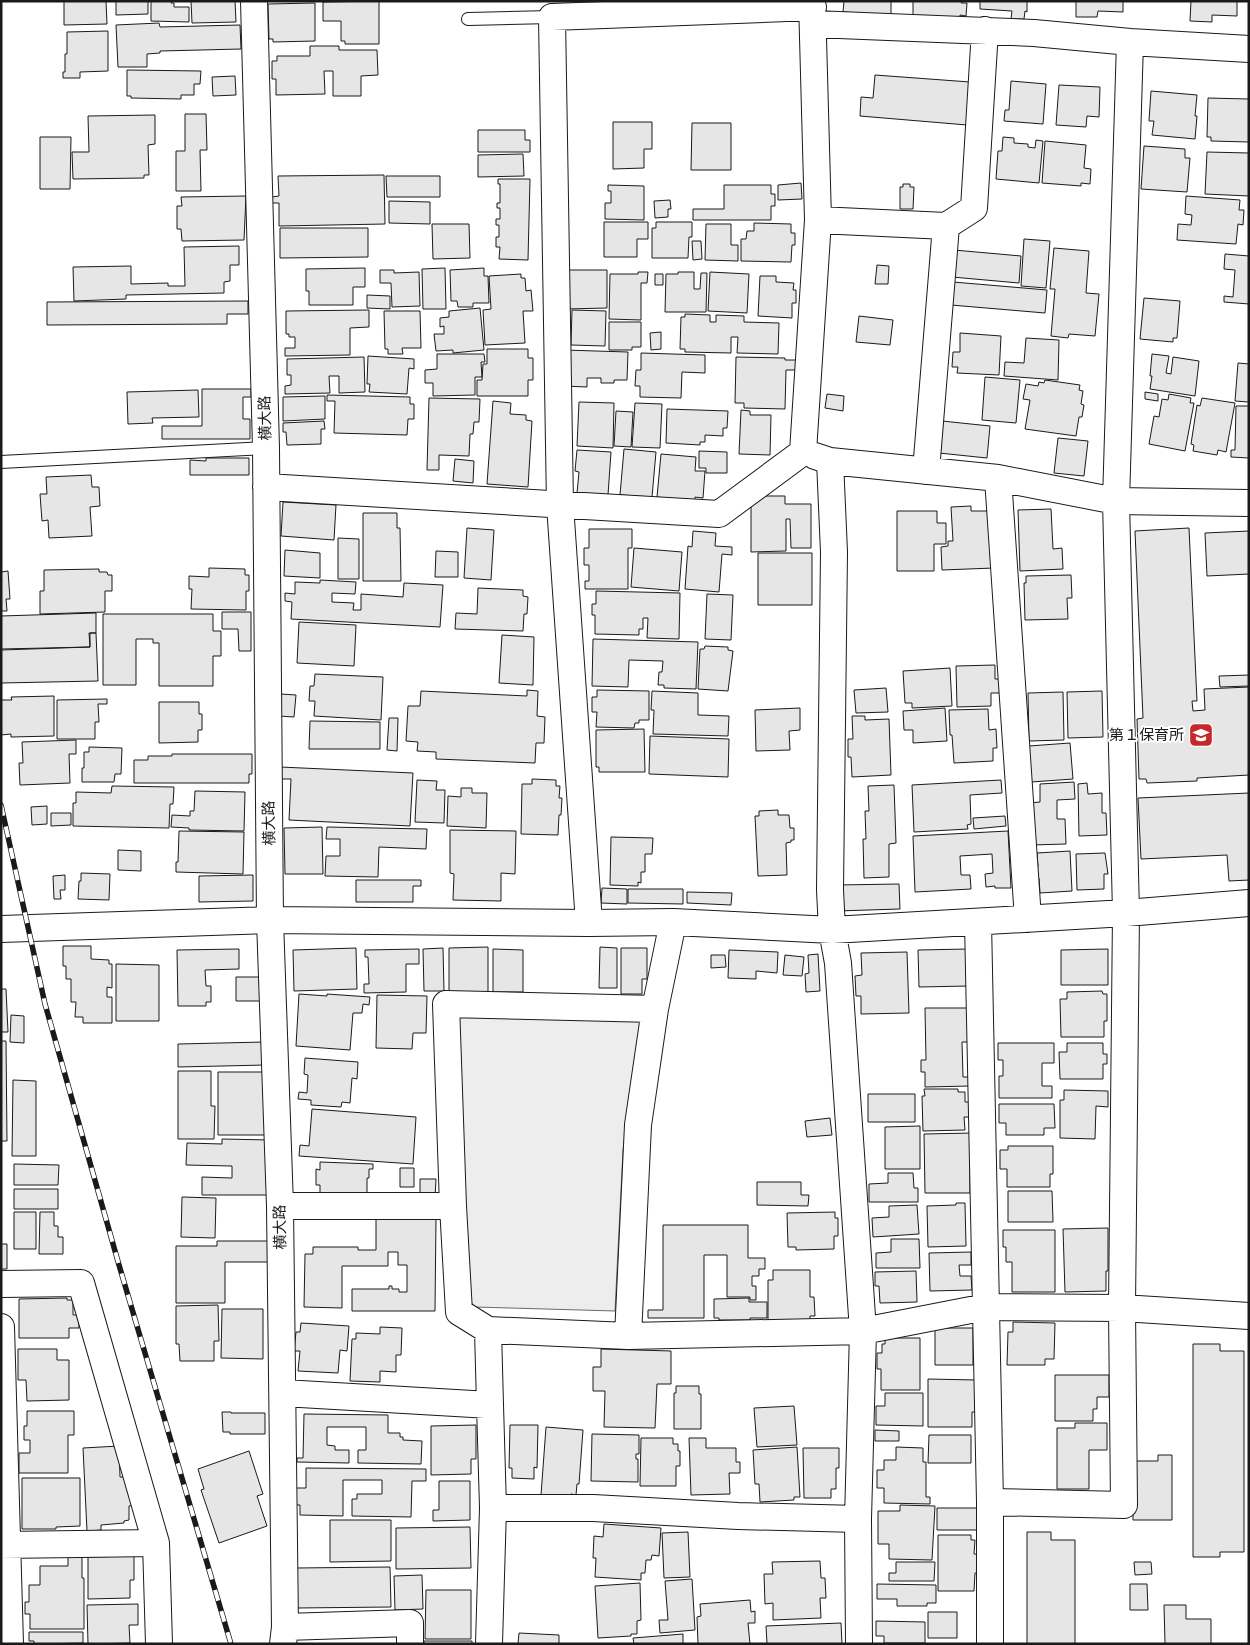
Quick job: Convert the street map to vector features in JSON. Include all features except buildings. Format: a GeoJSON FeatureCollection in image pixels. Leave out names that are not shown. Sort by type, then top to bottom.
{"type":"FeatureCollection","features":[{"type":"Feature","properties":{"kind":"street","name":"横大路"},"geometry":{"type":"LineString","coordinates":[[254,1],[266,448],[270,920],[280,1206],[284,1635]]}},
{"type":"Feature","properties":{"kind":"street"},"geometry":{"type":"LineString","coordinates":[[266,487],[719,514],[803,452],[818,220],[813,11]]}},
{"type":"Feature","properties":{"kind":"street"},"geometry":{"type":"LineString","coordinates":[[589,923],[560,505],[552,17],[813,11],[985,30],[1130,42],[1249,49]]}},
{"type":"Feature","properties":{"kind":"street"},"geometry":{"type":"LineString","coordinates":[[818,220],[946,226],[974,208],[985,30]]}},
{"type":"Feature","properties":{"kind":"street"},"geometry":{"type":"LineString","coordinates":[[990,1502],[1124,1505],[1122,1308],[1126,913],[1116,501],[1130,42]]}},
{"type":"Feature","properties":{"kind":"street"},"geometry":{"type":"LineString","coordinates":[[926,471],[946,226]]}},
{"type":"Feature","properties":{"kind":"street"},"geometry":{"type":"LineString","coordinates":[[803,452],[830,461],[998,478],[1116,501],[1249,503]]}},
{"type":"Feature","properties":{"kind":"street"},"geometry":{"type":"LineString","coordinates":[[830,461],[834,552],[830,890],[832,930],[838,963],[863,1331],[858,1519],[859,1644]]}},
{"type":"Feature","properties":{"kind":"street"},"geometry":{"type":"LineString","coordinates":[[998,478],[1028,918]]}},
{"type":"Feature","properties":{"kind":"street"},"geometry":{"type":"LineString","coordinates":[[1,929],[270,920],[673,922],[832,930],[1126,913],[1249,903]]}},
{"type":"Feature","properties":{"kind":"street"},"geometry":{"type":"LineString","coordinates":[[628,1336],[638,1126],[655,1009],[673,922]]}},
{"type":"Feature","properties":{"kind":"street"},"geometry":{"type":"LineString","coordinates":[[978,922],[990,1502],[990,1644]]}},
{"type":"Feature","properties":{"kind":"street"},"geometry":{"type":"LineString","coordinates":[[655,1009],[446,1004],[453,1206],[459,1312],[488,1330],[628,1336],[863,1331],[986,1307],[1122,1308],[1249,1316]]}},
{"type":"Feature","properties":{"kind":"street"},"geometry":{"type":"LineString","coordinates":[[280,1206],[453,1206]]}},
{"type":"Feature","properties":{"kind":"street"},"geometry":{"type":"LineString","coordinates":[[1,1284],[81,1283],[156,1543],[159,1644]]}},
{"type":"Feature","properties":{"kind":"street"},"geometry":{"type":"LineString","coordinates":[[1,1327],[4,1545],[10,1644]]}},
{"type":"Feature","properties":{"kind":"street"},"geometry":{"type":"LineString","coordinates":[[488,1330],[493,1508],[490,1644]]}},
{"type":"Feature","properties":{"kind":"street"},"geometry":{"type":"LineString","coordinates":[[283,1393],[490,1405]]}},
{"type":"Feature","properties":{"kind":"street"},"geometry":{"type":"LineString","coordinates":[[493,1508],[592,1508],[738,1516],[858,1519]]}},
{"type":"Feature","properties":{"kind":"street"},"geometry":{"type":"LineString","coordinates":[[4,1545],[156,1543]]}},
{"type":"Feature","properties":{"kind":"street"},"geometry":{"type":"LineString","coordinates":[[284,1635],[410,1623],[410,1644]]}},
{"type":"Feature","properties":{"kind":"lane"},"geometry":{"type":"LineString","coordinates":[[468,19],[552,17]]}},
{"type":"Feature","properties":{"kind":"lane"},"geometry":{"type":"LineString","coordinates":[[1,462],[266,448]]}},
{"type":"Feature","properties":{"kind":"shaded area"},"geometry":{"type":"Polygon","coordinates":[[[458,1015],[642,1017],[623,1150],[615,1311],[475,1307],[469,1300],[458,1015]]]}},
{"type":"Feature","properties":{"kind":"railway"},"geometry":{"type":"LineString","coordinates":[[1,805],[45,1004],[119,1265],[231,1644]]}},
{"type":"Feature","properties":{"kind":"place","name":"第１保育所"},"geometry":{"type":"Point","coordinates":[1201,735]}}]}
